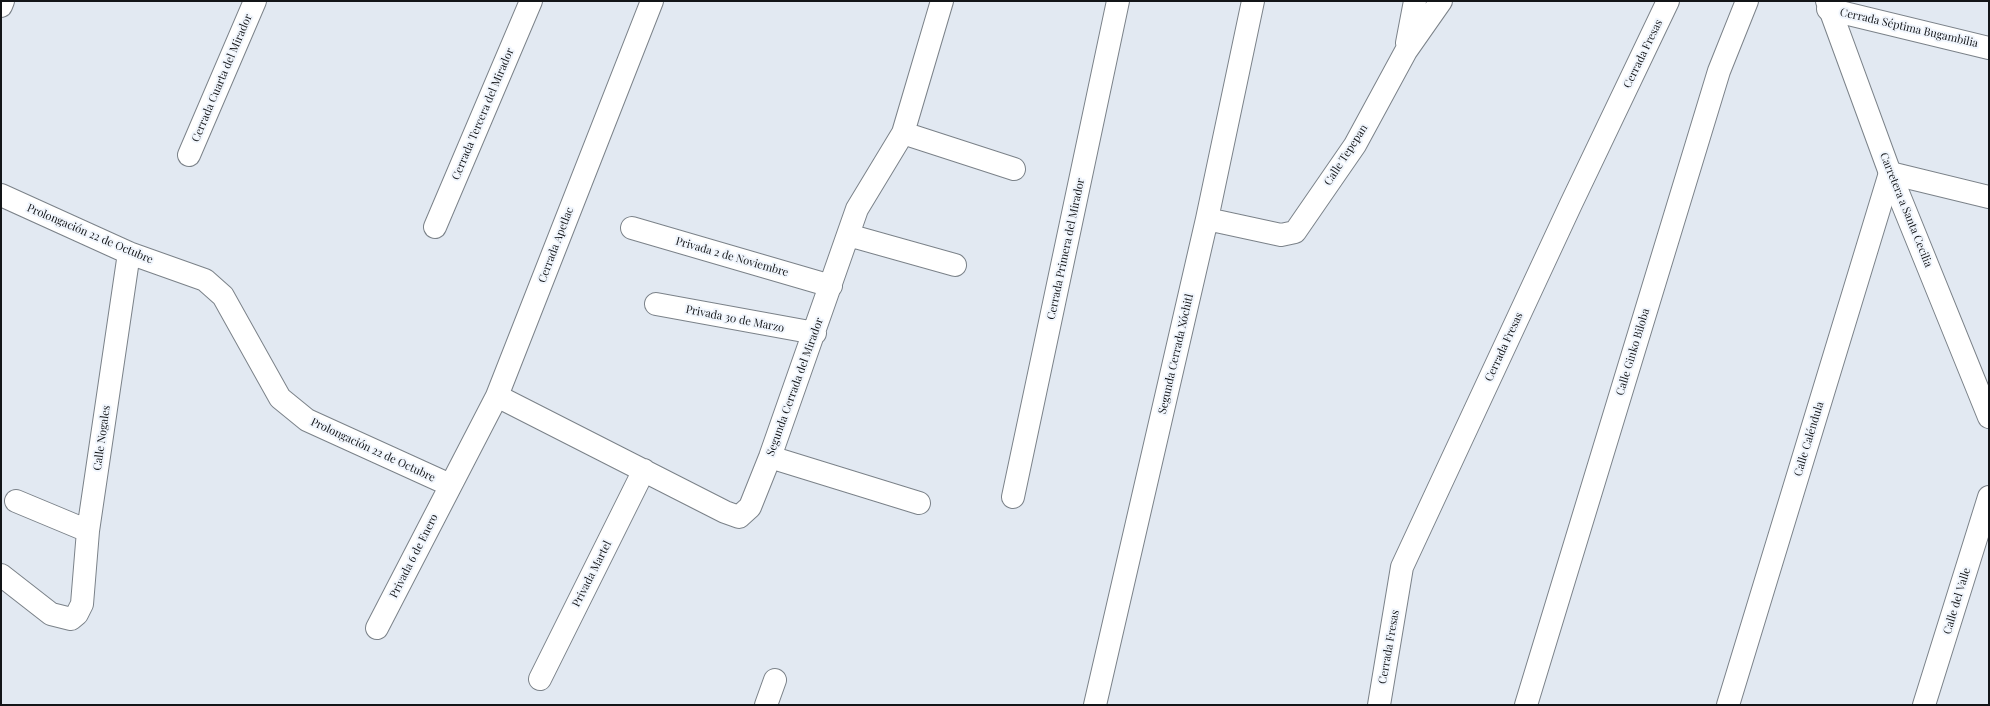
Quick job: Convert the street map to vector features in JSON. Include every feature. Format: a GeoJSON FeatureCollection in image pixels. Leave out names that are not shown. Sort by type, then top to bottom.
{"type":"FeatureCollection","features":[{"type":"Feature","properties":{"kind":"street"},"geometry":{"type":"LineString","coordinates":[[1,6],[3,1]]}},
{"type":"Feature","properties":{"kind":"street","name":"Cerrada Cuarta del Mirador"},"geometry":{"type":"LineString","coordinates":[[189,155],[255,1]]}},
{"type":"Feature","properties":{"kind":"street","name":"Cerrada Tercera del Mirador"},"geometry":{"type":"LineString","coordinates":[[435,227],[531,1]]}},
{"type":"Feature","properties":{"kind":"street","name":"Cerrada Apetlac"},"geometry":{"type":"LineString","coordinates":[[450,486],[496,396],[652,1]]}},
{"type":"Feature","properties":{"kind":"street","name":"Segunda Cerrada del Mirador"},"geometry":{"type":"LineString","coordinates":[[496,396],[725,512],[739,517],[750,507],[770,457],[815,333],[857,208],[903,133],[942,1]]}},
{"type":"Feature","properties":{"kind":"street","name":"Cerrada Primera del Mirador"},"geometry":{"type":"LineString","coordinates":[[1013,497],[1118,1]]}},
{"type":"Feature","properties":{"kind":"street","name":"Segunda Cerrada Xóchitl"},"geometry":{"type":"LineString","coordinates":[[1095,705],[1207,220],[1253,1]]}},
{"type":"Feature","properties":{"kind":"street"},"geometry":{"type":"LineString","coordinates":[[1406,50],[1415,1]]}},
{"type":"Feature","properties":{"kind":"street","name":"Calle Tepepan"},"geometry":{"type":"LineString","coordinates":[[1207,220],[1281,235],[1295,232],[1355,145],[1406,50],[1441,1]]}},
{"type":"Feature","properties":{"kind":"street","name":"Cerrada Fresas"},"geometry":{"type":"LineString","coordinates":[[1379,705],[1402,567],[1571,204],[1668,1]]}},
{"type":"Feature","properties":{"kind":"street","name":"Calle Ginko Biloba"},"geometry":{"type":"LineString","coordinates":[[1526,705],[1719,71],[1748,1]]}},
{"type":"Feature","properties":{"kind":"street","name":"Cerrada Séptima Bugambilia"},"geometry":{"type":"LineString","coordinates":[[1828,5],[1989,48]]}},
{"type":"Feature","properties":{"kind":"street","name":"Carretera a Santa Cecilia"},"geometry":{"type":"LineString","coordinates":[[1828,5],[1890,173],[1981,378],[1989,417]]}},
{"type":"Feature","properties":{"kind":"street"},"geometry":{"type":"LineString","coordinates":[[903,133],[1014,169]]}},
{"type":"Feature","properties":{"kind":"street"},"geometry":{"type":"LineString","coordinates":[[1890,173],[1989,197]]}},
{"type":"Feature","properties":{"kind":"street","name":"Calle Caléndula"},"geometry":{"type":"LineString","coordinates":[[1728,705],[1890,173]]}},
{"type":"Feature","properties":{"kind":"street","name":"Prolongación 22 de Octubre"},"geometry":{"type":"LineString","coordinates":[[1,195],[129,253],[205,280],[223,296],[280,398],[307,420],[450,486]]}},
{"type":"Feature","properties":{"kind":"street","name":"Privada 2 de Noviembre"},"geometry":{"type":"LineString","coordinates":[[632,228],[831,286]]}},
{"type":"Feature","properties":{"kind":"street"},"geometry":{"type":"LineString","coordinates":[[848,235],[955,266]]}},
{"type":"Feature","properties":{"kind":"street","name":"Calle Nogales"},"geometry":{"type":"LineString","coordinates":[[1,575],[51,614],[71,619],[77,614],[82,604],[88,531],[129,253]]}},
{"type":"Feature","properties":{"kind":"street","name":"Privada 30 de Marzo"},"geometry":{"type":"LineString","coordinates":[[656,304],[815,333]]}},
{"type":"Feature","properties":{"kind":"street"},"geometry":{"type":"LineString","coordinates":[[770,457],[919,503]]}},
{"type":"Feature","properties":{"kind":"street","name":"Privada Martel"},"geometry":{"type":"LineString","coordinates":[[540,679],[644,470]]}},
{"type":"Feature","properties":{"kind":"street","name":"Privada 6 de Enero"},"geometry":{"type":"LineString","coordinates":[[377,628],[450,486]]}},
{"type":"Feature","properties":{"kind":"street","name":"Calle del Valle"},"geometry":{"type":"LineString","coordinates":[[1924,705],[1989,497]]}},
{"type":"Feature","properties":{"kind":"street"},"geometry":{"type":"LineString","coordinates":[[16,501],[88,531]]}},
{"type":"Feature","properties":{"kind":"street"},"geometry":{"type":"LineString","coordinates":[[766,705],[774,680]]}}]}
